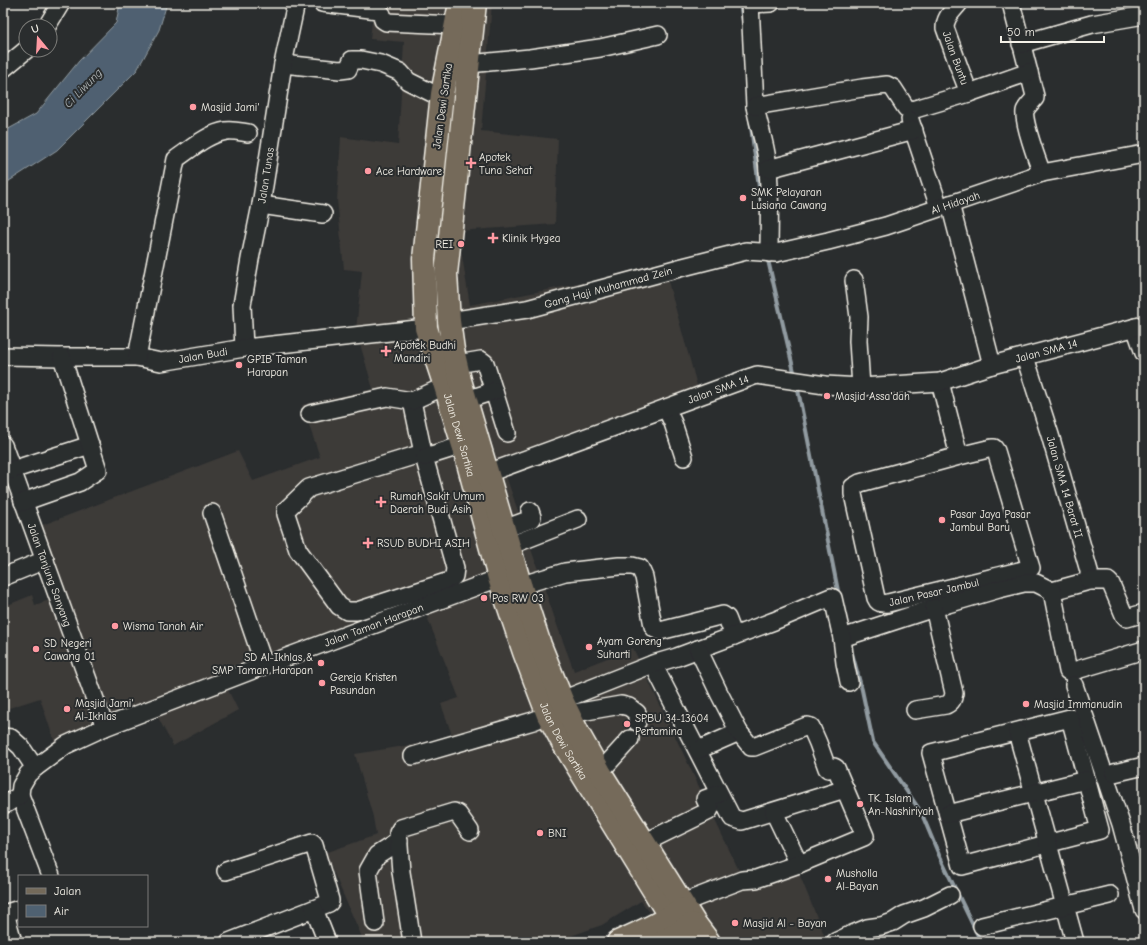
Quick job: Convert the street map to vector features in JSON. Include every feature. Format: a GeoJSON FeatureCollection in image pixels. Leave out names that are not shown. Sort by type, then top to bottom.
{"type":"FeatureCollection","features":[{"type":"Feature","properties":{"kind":"main road","name":"Jalan Dewi Sartika"},"geometry":{"type":"LineString","coordinates":[[460,3],[442,94],[424,259],[426,328],[463,445],[499,578],[524,652],[644,843],[680,924]]}},
{"type":"Feature","properties":{"kind":"main road","name":"Jalan Dewi Sartika"},"geometry":{"type":"LineString","coordinates":[[475,3],[446,274],[449,321],[457,364],[506,537],[560,710],[563,742],[680,924],[709,942]]}},
{"type":"Feature","properties":{"kind":"main road"},"geometry":{"type":"LineString","coordinates":[[618,942],[647,930],[680,924]]}},
{"type":"Feature","properties":{"kind":"street"},"geometry":{"type":"LineString","coordinates":[[52,18],[61,3]]}},
{"type":"Feature","properties":{"kind":"street","name":"Jalan Tunas"},"geometry":{"type":"LineString","coordinates":[[244,348],[242,305],[261,205],[283,64],[296,3]]}},
{"type":"Feature","properties":{"kind":"street"},"geometry":{"type":"LineString","coordinates":[[322,3],[378,10],[382,14],[383,20],[386,22],[455,25]]}},
{"type":"Feature","properties":{"kind":"street"},"geometry":{"type":"LineString","coordinates":[[763,252],[769,211],[770,187],[767,159],[755,106],[750,3],[771,3]]}},
{"type":"Feature","properties":{"kind":"street","name":"Jalan Buntu"},"geometry":{"type":"LineString","coordinates":[[959,3],[947,18],[945,28],[969,93]]}},
{"type":"Feature","properties":{"kind":"street"},"geometry":{"type":"LineString","coordinates":[[1011,3],[1035,98],[1024,115],[1042,173]]}},
{"type":"Feature","properties":{"kind":"street"},"geometry":{"type":"LineString","coordinates":[[1021,44],[1092,24],[1144,15]]}},
{"type":"Feature","properties":{"kind":"street"},"geometry":{"type":"LineString","coordinates":[[469,64],[530,58],[600,48],[658,35]]}},
{"type":"Feature","properties":{"kind":"street"},"geometry":{"type":"LineString","coordinates":[[3,69],[18,57]]}},
{"type":"Feature","properties":{"kind":"street"},"geometry":{"type":"LineString","coordinates":[[283,64],[340,70],[348,69],[352,60],[361,60],[381,64],[400,72],[408,81],[432,94],[442,94]]}},
{"type":"Feature","properties":{"kind":"street"},"geometry":{"type":"LineString","coordinates":[[906,108],[912,110],[969,93],[1029,72]]}},
{"type":"Feature","properties":{"kind":"street"},"geometry":{"type":"LineString","coordinates":[[755,106],[862,88],[887,85],[893,88],[906,108],[945,205],[992,365]]}},
{"type":"Feature","properties":{"kind":"street"},"geometry":{"type":"LineString","coordinates":[[768,169],[914,130]]}},
{"type":"Feature","properties":{"kind":"street"},"geometry":{"type":"LineString","coordinates":[[137,357],[176,159],[210,136],[226,131],[248,132]]}},
{"type":"Feature","properties":{"kind":"street","name":"Al Hidayah"},"geometry":{"type":"LineString","coordinates":[[763,252],[781,252],[886,226],[1042,173],[1144,154]]}},
{"type":"Feature","properties":{"kind":"street"},"geometry":{"type":"LineString","coordinates":[[261,205],[323,214]]}},
{"type":"Feature","properties":{"kind":"street","name":"Gang Haji Muhammad Zein"},"geometry":{"type":"LineString","coordinates":[[449,321],[527,309],[746,251],[763,252]]}},
{"type":"Feature","properties":{"kind":"street"},"geometry":{"type":"LineString","coordinates":[[854,280],[859,317],[858,341],[861,388]]}},
{"type":"Feature","properties":{"kind":"street"},"geometry":{"type":"LineString","coordinates":[[1140,326],[1144,353]]}},
{"type":"Feature","properties":{"kind":"street","name":"Jalan SMA 14"},"geometry":{"type":"LineString","coordinates":[[488,473],[757,375],[825,385],[861,388],[940,382],[992,365],[1140,326]]}},
{"type":"Feature","properties":{"kind":"street","name":"Jalan Budi"},"geometry":{"type":"LineString","coordinates":[[3,356],[62,358],[137,357],[161,362],[244,348],[426,328]]}},
{"type":"Feature","properties":{"kind":"street","name":"Jalan SMA 14 Barat II"},"geometry":{"type":"LineString","coordinates":[[1024,357],[1050,435],[1089,571],[1090,581]]}},
{"type":"Feature","properties":{"kind":"street"},"geometry":{"type":"LineString","coordinates":[[23,502],[80,482],[98,470],[62,358]]}},
{"type":"Feature","properties":{"kind":"street"},"geometry":{"type":"LineString","coordinates":[[457,364],[481,360],[486,363],[507,433]]}},
{"type":"Feature","properties":{"kind":"street"},"geometry":{"type":"LineString","coordinates":[[940,382],[959,456]]}},
{"type":"Feature","properties":{"kind":"street"},"geometry":{"type":"LineString","coordinates":[[310,414],[387,398],[412,401],[445,386]]}},
{"type":"Feature","properties":{"kind":"street"},"geometry":{"type":"LineString","coordinates":[[466,400],[494,391]]}},
{"type":"Feature","properties":{"kind":"street"},"geometry":{"type":"LineString","coordinates":[[412,401],[424,455],[455,568],[454,576],[449,580],[357,611],[347,611],[339,606],[298,550],[286,510],[309,488],[424,455],[463,445]]}},
{"type":"Feature","properties":{"kind":"street"},"geometry":{"type":"LineString","coordinates":[[666,408],[673,422],[684,457]]}},
{"type":"Feature","properties":{"kind":"street","name":"Jalan Tanjung Sanyang"},"geometry":{"type":"LineString","coordinates":[[3,445],[105,727]]}},
{"type":"Feature","properties":{"kind":"street"},"geometry":{"type":"LineString","coordinates":[[12,470],[90,445]]}},
{"type":"Feature","properties":{"kind":"street","name":"Jalan Pasar Jambul"},"geometry":{"type":"LineString","coordinates":[[992,448],[995,449],[1031,576],[884,604],[877,601],[853,494],[853,487],[860,483],[959,456],[992,448]]}},
{"type":"Feature","properties":{"kind":"street"},"geometry":{"type":"LineString","coordinates":[[506,537],[532,518],[530,511]]}},
{"type":"Feature","properties":{"kind":"street"},"geometry":{"type":"LineString","coordinates":[[212,513],[263,666]]}},
{"type":"Feature","properties":{"kind":"street"},"geometry":{"type":"LineString","coordinates":[[506,537],[578,519]]}},
{"type":"Feature","properties":{"kind":"street"},"geometry":{"type":"LineString","coordinates":[[3,577],[45,560]]}},
{"type":"Feature","properties":{"kind":"street"},"geometry":{"type":"LineString","coordinates":[[521,587],[564,572],[632,566],[640,568],[644,577],[653,626],[655,629],[660,631],[722,615],[727,618],[734,636]]}},
{"type":"Feature","properties":{"kind":"street"},"geometry":{"type":"LineString","coordinates":[[846,637],[934,608],[1024,583],[1031,576],[1036,583],[1052,591],[1090,581],[1108,581],[1111,584],[1124,615],[1127,618],[1144,613]]}},
{"type":"Feature","properties":{"kind":"street","name":"Jalan Taman Harapan"},"geometry":{"type":"LineString","coordinates":[[20,795],[21,786],[28,774],[35,768],[66,745],[105,727],[499,578]]}},
{"type":"Feature","properties":{"kind":"street"},"geometry":{"type":"LineString","coordinates":[[1052,591],[1068,671],[1070,672],[1144,650]]}},
{"type":"Feature","properties":{"kind":"street"},"geometry":{"type":"LineString","coordinates":[[413,756],[533,721],[560,710],[653,664],[774,621],[831,597],[833,598],[846,637],[845,663],[849,682]]}},
{"type":"Feature","properties":{"kind":"street"},"geometry":{"type":"LineString","coordinates":[[915,710],[950,703],[953,699],[954,693],[934,608]]}},
{"type":"Feature","properties":{"kind":"street"},"geometry":{"type":"LineString","coordinates":[[680,924],[742,880],[756,879],[799,864],[864,837],[836,768],[827,768],[811,727],[808,726],[752,748],[749,746],[739,732],[698,649]]}},
{"type":"Feature","properties":{"kind":"street"},"geometry":{"type":"LineString","coordinates":[[653,664],[732,818],[742,821],[845,789]]}},
{"type":"Feature","properties":{"kind":"street"},"geometry":{"type":"LineString","coordinates":[[1074,685],[1122,824],[1141,888],[1144,910]]}},
{"type":"Feature","properties":{"kind":"street"},"geometry":{"type":"LineString","coordinates":[[560,710],[620,705],[629,707],[637,713],[637,722]]}},
{"type":"Feature","properties":{"kind":"street"},"geometry":{"type":"LineString","coordinates":[[1070,718],[1100,830],[962,866],[931,753],[1017,732],[1070,718]]}},
{"type":"Feature","properties":{"kind":"street"},"geometry":{"type":"LineString","coordinates":[[698,750],[739,732]]}},
{"type":"Feature","properties":{"kind":"street"},"geometry":{"type":"LineString","coordinates":[[1017,732],[1075,942]]}},
{"type":"Feature","properties":{"kind":"street"},"geometry":{"type":"LineString","coordinates":[[3,737],[11,738],[21,747],[35,768]]}},
{"type":"Feature","properties":{"kind":"street"},"geometry":{"type":"LineString","coordinates":[[600,772],[630,739]]}},
{"type":"Feature","properties":{"kind":"street"},"geometry":{"type":"LineString","coordinates":[[1114,773],[1144,766]]}},
{"type":"Feature","properties":{"kind":"street"},"geometry":{"type":"LineString","coordinates":[[948,814],[1086,780]]}},
{"type":"Feature","properties":{"kind":"street"},"geometry":{"type":"LineString","coordinates":[[644,843],[709,811],[710,809],[705,799],[719,794]]}},
{"type":"Feature","properties":{"kind":"street"},"geometry":{"type":"LineString","coordinates":[[3,806],[20,795],[51,875]]}},
{"type":"Feature","properties":{"kind":"street"},"geometry":{"type":"LineString","coordinates":[[412,942],[401,872],[398,833],[401,828],[454,812],[458,814],[470,831]]}},
{"type":"Feature","properties":{"kind":"street"},"geometry":{"type":"LineString","coordinates":[[774,812],[799,864]]}},
{"type":"Feature","properties":{"kind":"street"},"geometry":{"type":"LineString","coordinates":[[375,922],[368,870],[377,855],[399,841]]}},
{"type":"Feature","properties":{"kind":"street"},"geometry":{"type":"LineString","coordinates":[[226,871],[312,843],[314,845],[330,900],[329,903],[229,942]]}},
{"type":"Feature","properties":{"kind":"street"},"geometry":{"type":"LineString","coordinates":[[835,942],[867,928],[893,922],[904,915],[924,908],[950,895]]}},
{"type":"Feature","properties":{"kind":"street"},"geometry":{"type":"LineString","coordinates":[[982,926],[1110,895]]}},
{"type":"Feature","properties":{"kind":"street"},"geometry":{"type":"LineString","coordinates":[[13,942],[7,920],[3,914],[18,909]]}},
{"type":"Feature","properties":{"kind":"street"},"geometry":{"type":"LineString","coordinates":[[314,909],[326,942]]}},
{"type":"Feature","properties":{"kind":"shaded area"},"geometry":{"type":"Polygon","coordinates":[[[374,3],[492,3],[481,131],[558,139],[555,224],[458,231],[470,305],[664,267],[700,396],[504,470],[574,671],[633,648],[744,881],[794,861],[827,942],[673,942],[641,901],[602,925],[554,942],[364,942],[325,853],[376,835],[373,817],[355,754],[453,738],[441,704],[459,698],[422,604],[222,678],[238,710],[173,746],[153,708],[58,752],[40,698],[3,710],[3,607],[32,595],[35,605],[52,599],[32,529],[238,451],[253,481],[320,457],[302,405],[373,389],[356,330],[362,271],[344,269],[337,200],[341,137],[398,145],[404,42],[370,39],[374,3]]]}},
{"type":"Feature","properties":{"kind":"water","name":"Ci Liwung"},"geometry":{"type":"Polygon","coordinates":[[[120,3],[167,3],[159,30],[137,70],[57,150],[3,185],[3,132],[36,114],[79,61],[116,23],[120,3]]]}},
{"type":"Feature","properties":{"kind":"waterway"},"geometry":{"type":"LineString","coordinates":[[740,3],[743,21]]}},
{"type":"Feature","properties":{"kind":"waterway"},"geometry":{"type":"LineString","coordinates":[[750,119],[761,202]]}},
{"type":"Feature","properties":{"kind":"waterway"},"geometry":{"type":"LineString","coordinates":[[767,256],[795,376]]}},
{"type":"Feature","properties":{"kind":"waterway"},"geometry":{"type":"LineString","coordinates":[[797,385],[839,596]]}},
{"type":"Feature","properties":{"kind":"waterway"},"geometry":{"type":"LineString","coordinates":[[852,653],[862,690],[873,742],[921,812],[939,855],[981,942]]}},
{"type":"Feature","properties":{"kind":"place","name":"Masjid Jami'"},"geometry":{"type":"Point","coordinates":[193,107]}},
{"type":"Feature","properties":{"kind":"place","name":"Apotek Tuna Sehat"},"geometry":{"type":"Point","coordinates":[471,163]}},
{"type":"Feature","properties":{"kind":"place","name":"Ace Hardware"},"geometry":{"type":"Point","coordinates":[368,171]}},
{"type":"Feature","properties":{"kind":"place","name":"SMK Pelayaran Lusiana Cawang"},"geometry":{"type":"Point","coordinates":[743,198]}},
{"type":"Feature","properties":{"kind":"place","name":"Klinik Hygea"},"geometry":{"type":"Point","coordinates":[493,238]}},
{"type":"Feature","properties":{"kind":"place","name":"REI"},"geometry":{"type":"Point","coordinates":[461,244]}},
{"type":"Feature","properties":{"kind":"place","name":"Apotek Budhi Mandiri"},"geometry":{"type":"Point","coordinates":[386,351]}},
{"type":"Feature","properties":{"kind":"place","name":"GPIB Taman Harapan"},"geometry":{"type":"Point","coordinates":[239,365]}},
{"type":"Feature","properties":{"kind":"place","name":"Masjid Assa'dah"},"geometry":{"type":"Point","coordinates":[827,396]}},
{"type":"Feature","properties":{"kind":"place","name":"Rumah Sakit Umum Daerah Budi Asih"},"geometry":{"type":"Point","coordinates":[381,502]}},
{"type":"Feature","properties":{"kind":"place","name":"Pasar Jaya Pasar Jambul Baru"},"geometry":{"type":"Point","coordinates":[942,520]}},
{"type":"Feature","properties":{"kind":"place","name":"RSUD BUDHI ASIH"},"geometry":{"type":"Point","coordinates":[368,543]}},
{"type":"Feature","properties":{"kind":"place","name":"Pos RW 03"},"geometry":{"type":"Point","coordinates":[484,598]}},
{"type":"Feature","properties":{"kind":"place","name":"Wisma Tanah Air"},"geometry":{"type":"Point","coordinates":[115,626]}},
{"type":"Feature","properties":{"kind":"place","name":"Ayam Goreng Suharti"},"geometry":{"type":"Point","coordinates":[589,647]}},
{"type":"Feature","properties":{"kind":"place","name":"SD Negeri Cawang 01"},"geometry":{"type":"Point","coordinates":[36,649]}},
{"type":"Feature","properties":{"kind":"place","name":"SD Al-Ikhlas & SMP Taman Harapan"},"geometry":{"type":"Point","coordinates":[321,663]}},
{"type":"Feature","properties":{"kind":"place","name":"Gereja Kristen Pasundan"},"geometry":{"type":"Point","coordinates":[322,683]}},
{"type":"Feature","properties":{"kind":"place","name":"Masjid Immanudin"},"geometry":{"type":"Point","coordinates":[1026,704]}},
{"type":"Feature","properties":{"kind":"place","name":"Masjid Jami' Al-Ikhlas"},"geometry":{"type":"Point","coordinates":[67,709]}},
{"type":"Feature","properties":{"kind":"place","name":"SPBU 34-13604 Pertamina"},"geometry":{"type":"Point","coordinates":[627,724]}},
{"type":"Feature","properties":{"kind":"place","name":"TK. Islam An-Nashiriyah"},"geometry":{"type":"Point","coordinates":[860,804]}},
{"type":"Feature","properties":{"kind":"place","name":"BNI"},"geometry":{"type":"Point","coordinates":[540,833]}},
{"type":"Feature","properties":{"kind":"place","name":"Musholla Al-Bayan"},"geometry":{"type":"Point","coordinates":[828,879]}},
{"type":"Feature","properties":{"kind":"place","name":"Masjid Al - Bayan"},"geometry":{"type":"Point","coordinates":[735,923]}}]}
